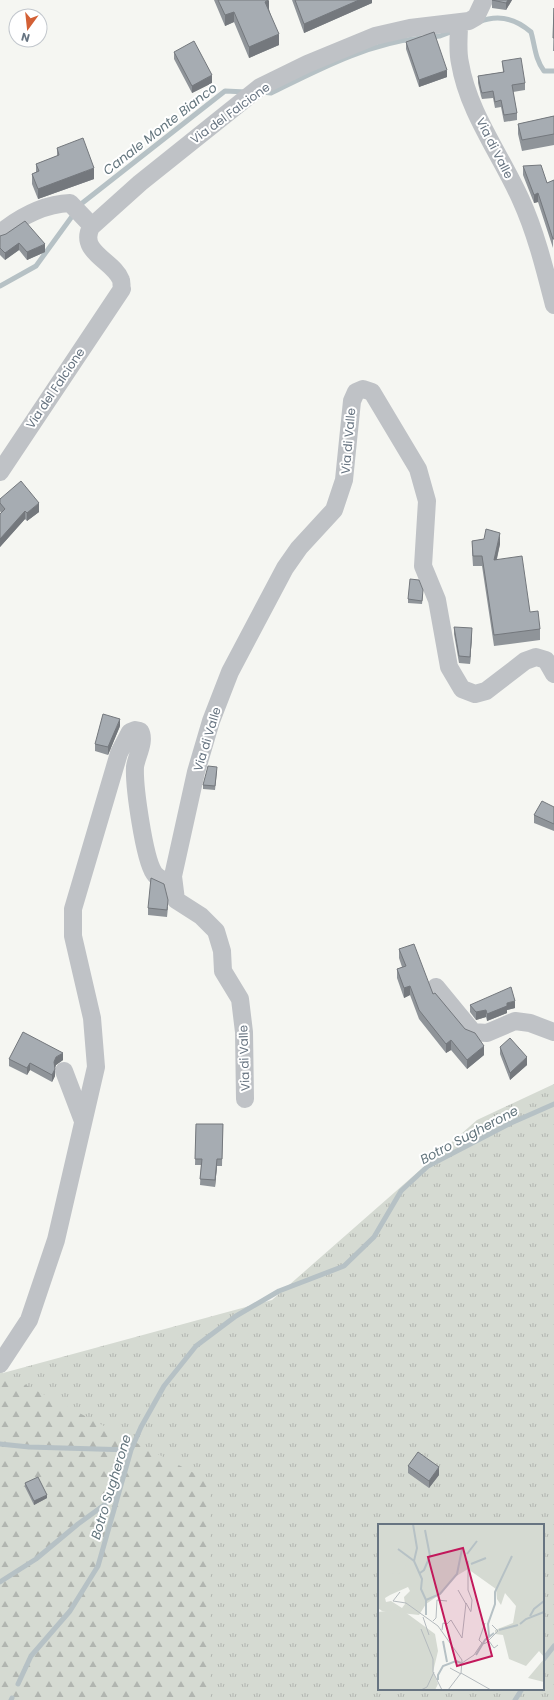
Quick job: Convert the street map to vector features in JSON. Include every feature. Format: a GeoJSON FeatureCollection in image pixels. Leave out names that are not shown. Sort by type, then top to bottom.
{"type":"FeatureCollection","features":[{"type":"Feature","properties":{"kind":"street"},"geometry":{"type":"LineString","coordinates":[[459,31],[469,21],[476,17],[484,0]]}},
{"type":"Feature","properties":{"kind":"street","name":"Via del Falcione"},"geometry":{"type":"LineString","coordinates":[[0,472],[122,289],[121,280],[95,253],[89,243],[89,222],[260,87],[307,64],[370,37],[410,28],[459,31]]}},
{"type":"Feature","properties":{"kind":"street","name":"Via di Valle"},"geometry":{"type":"LineString","coordinates":[[459,31],[460,64],[468,91],[521,200],[543,264],[554,305]]}},
{"type":"Feature","properties":{"kind":"street"},"geometry":{"type":"LineString","coordinates":[[0,233],[14,222],[33,212],[58,203],[70,203],[89,222]]}},
{"type":"Feature","properties":{"kind":"street","name":"Via di Valle"},"geometry":{"type":"LineString","coordinates":[[246,1099],[244,1032],[240,999],[223,971],[222,951],[216,931],[201,916],[176,900],[173,876],[196,772],[209,728],[230,672],[285,568],[298,548],[334,510],[344,480],[349,418],[352,401],[356,392],[363,389],[372,392],[418,469],[427,501],[423,566],[426,576],[433,586],[437,600],[449,667],[462,689],[475,694],[486,691],[525,661],[536,657],[546,660],[554,674]]}},
{"type":"Feature","properties":{"kind":"street"},"geometry":{"type":"LineString","coordinates":[[0,1364],[29,1320],[56,1240],[96,1067],[92,1018],[73,936],[73,909],[119,753],[130,732],[135,730],[140,731],[142,734],[135,765],[135,780],[147,857],[153,872],[159,879],[166,881],[173,876]]}},
{"type":"Feature","properties":{"kind":"street"},"geometry":{"type":"LineString","coordinates":[[436,988],[473,1032],[487,1033],[515,1021],[530,1023],[554,1032]]}},
{"type":"Feature","properties":{"kind":"street"},"geometry":{"type":"LineString","coordinates":[[64,1071],[83,1121]]}},
{"type":"Feature","properties":{"kind":"green space"},"geometry":{"type":"Polygon","coordinates":[[[554,1084],[554,1700],[211,1700],[3,1373],[272,1300],[477,1120],[554,1084]]]}},
{"type":"Feature","properties":{"kind":"green space"},"geometry":{"type":"Polygon","coordinates":[[[0,1369],[3,1373],[211,1482],[211,1700],[0,1700],[0,1369]]]}},
{"type":"Feature","properties":{"kind":"building"},"geometry":{"type":"Polygon","coordinates":[[[218,0],[268,0],[265,2],[279,34],[249,47],[234,12],[225,15],[218,0]]]}},
{"type":"Feature","properties":{"kind":"building"},"geometry":{"type":"Polygon","coordinates":[[[295,0],[359,0],[304,24],[295,0]]]}},
{"type":"Feature","properties":{"kind":"building"},"geometry":{"type":"Polygon","coordinates":[[[492,0],[508,0],[506,3],[492,0]]]}},
{"type":"Feature","properties":{"kind":"building"},"geometry":{"type":"Polygon","coordinates":[[[554,8],[554,38],[553,38],[554,8]]]}},
{"type":"Feature","properties":{"kind":"building"},"geometry":{"type":"Polygon","coordinates":[[[434,32],[447,70],[419,80],[406,42],[434,32]]]}},
{"type":"Feature","properties":{"kind":"building"},"geometry":{"type":"Polygon","coordinates":[[[194,41],[212,75],[192,86],[174,52],[194,41]]]}},
{"type":"Feature","properties":{"kind":"building"},"geometry":{"type":"Polygon","coordinates":[[[521,58],[525,83],[512,85],[517,113],[504,115],[501,100],[495,102],[493,91],[482,93],[478,76],[504,72],[502,61],[521,58]]]}},
{"type":"Feature","properties":{"kind":"building"},"geometry":{"type":"Polygon","coordinates":[[[554,116],[554,134],[522,140],[518,124],[554,116]]]}},
{"type":"Feature","properties":{"kind":"building"},"geometry":{"type":"Polygon","coordinates":[[[83,138],[94,168],[38,189],[32,174],[39,171],[36,164],[59,155],[57,148],[83,138]]]}},
{"type":"Feature","properties":{"kind":"building"},"geometry":{"type":"Polygon","coordinates":[[[541,165],[547,183],[554,180],[554,239],[538,193],[534,195],[523,166],[541,165]]]}},
{"type":"Feature","properties":{"kind":"building"},"geometry":{"type":"Polygon","coordinates":[[[25,221],[45,244],[27,252],[19,243],[5,253],[0,248],[0,236],[6,234],[25,221]]]}},
{"type":"Feature","properties":{"kind":"building"},"geometry":{"type":"Polygon","coordinates":[[[21,481],[39,503],[27,513],[25,511],[0,539],[0,514],[5,509],[0,503],[0,499],[21,481]]]}},
{"type":"Feature","properties":{"kind":"building"},"geometry":{"type":"Polygon","coordinates":[[[486,529],[500,533],[494,560],[522,556],[530,612],[538,611],[540,629],[494,635],[482,556],[473,556],[472,541],[484,539],[486,529]]]}},
{"type":"Feature","properties":{"kind":"building"},"geometry":{"type":"Polygon","coordinates":[[[410,579],[419,580],[423,590],[422,601],[408,599],[410,579]]]}},
{"type":"Feature","properties":{"kind":"building"},"geometry":{"type":"Polygon","coordinates":[[[454,627],[472,628],[470,657],[459,656],[454,627]]]}},
{"type":"Feature","properties":{"kind":"building"},"geometry":{"type":"Polygon","coordinates":[[[103,714],[120,719],[108,747],[95,744],[103,714]]]}},
{"type":"Feature","properties":{"kind":"building"},"geometry":{"type":"Polygon","coordinates":[[[208,766],[217,767],[215,786],[203,785],[208,766]]]}},
{"type":"Feature","properties":{"kind":"building"},"geometry":{"type":"Polygon","coordinates":[[[542,801],[554,807],[554,824],[534,815],[542,801]]]}},
{"type":"Feature","properties":{"kind":"building"},"geometry":{"type":"Polygon","coordinates":[[[151,878],[164,884],[168,900],[167,910],[148,908],[151,878]]]}},
{"type":"Feature","properties":{"kind":"building"},"geometry":{"type":"Polygon","coordinates":[[[414,944],[433,994],[435,993],[465,1029],[475,1033],[484,1046],[467,1060],[451,1040],[446,1044],[419,1010],[410,986],[404,988],[397,969],[406,966],[399,949],[414,944]]]}},
{"type":"Feature","properties":{"kind":"building"},"geometry":{"type":"Polygon","coordinates":[[[511,987],[515,1001],[507,1003],[507,1006],[487,1014],[486,1010],[476,1012],[470,1005],[511,987]]]}},
{"type":"Feature","properties":{"kind":"building"},"geometry":{"type":"Polygon","coordinates":[[[23,1032],[63,1053],[56,1057],[54,1062],[55,1069],[52,1075],[30,1063],[27,1068],[9,1059],[23,1032]]]}},
{"type":"Feature","properties":{"kind":"building"},"geometry":{"type":"Polygon","coordinates":[[[510,1038],[527,1057],[510,1073],[500,1047],[510,1038]]]}},
{"type":"Feature","properties":{"kind":"building"},"geometry":{"type":"Polygon","coordinates":[[[196,1124],[223,1124],[222,1159],[217,1159],[215,1180],[200,1179],[202,1159],[195,1159],[196,1124]]]}},
{"type":"Feature","properties":{"kind":"building"},"geometry":{"type":"Polygon","coordinates":[[[418,1452],[439,1467],[429,1481],[408,1466],[418,1452]]]}},
{"type":"Feature","properties":{"kind":"building"},"geometry":{"type":"Polygon","coordinates":[[[38,1477],[47,1495],[34,1501],[25,1483],[38,1477]]]}},
{"type":"Feature","properties":{"kind":"waterway","name":"Canale Monte Bianco"},"geometry":{"type":"LineString","coordinates":[[479,22],[493,18],[500,18],[519,24],[531,32],[537,57],[544,71],[554,71]]}},
{"type":"Feature","properties":{"kind":"waterway","name":"Canale Monte Bianco"},"geometry":{"type":"LineString","coordinates":[[429,37],[440,36],[456,30]]}},
{"type":"Feature","properties":{"kind":"waterway","name":"Canale Monte Bianco"},"geometry":{"type":"LineString","coordinates":[[262,92],[271,93],[325,67],[382,45],[421,38]]}},
{"type":"Feature","properties":{"kind":"waterway","name":"Canale Monte Bianco"},"geometry":{"type":"LineString","coordinates":[[0,286],[36,266],[81,204],[225,91],[246,92]]}},
{"type":"Feature","properties":{"kind":"waterway","name":"Botro Sugherone"},"geometry":{"type":"LineString","coordinates":[[18,1684],[31,1656],[70,1611],[98,1566],[131,1450],[141,1427],[164,1386],[196,1346],[236,1316],[279,1291],[344,1266],[374,1237],[401,1191],[428,1166],[511,1123],[554,1104]]}},
{"type":"Feature","properties":{"kind":"waterway"},"geometry":{"type":"LineString","coordinates":[[0,1444],[29,1447],[131,1450]]}},
{"type":"Feature","properties":{"kind":"waterway"},"geometry":{"type":"LineString","coordinates":[[0,1582],[36,1559],[78,1524],[118,1495]]}},
{"type":"Feature","properties":{"kind":"waterway"},"geometry":{"type":"LineString","coordinates":[[544,1659],[554,1646]]}},
{"type":"Feature","properties":{"kind":"waterway"},"geometry":{"type":"LineString","coordinates":[[515,1700],[521,1690]]}}]}
